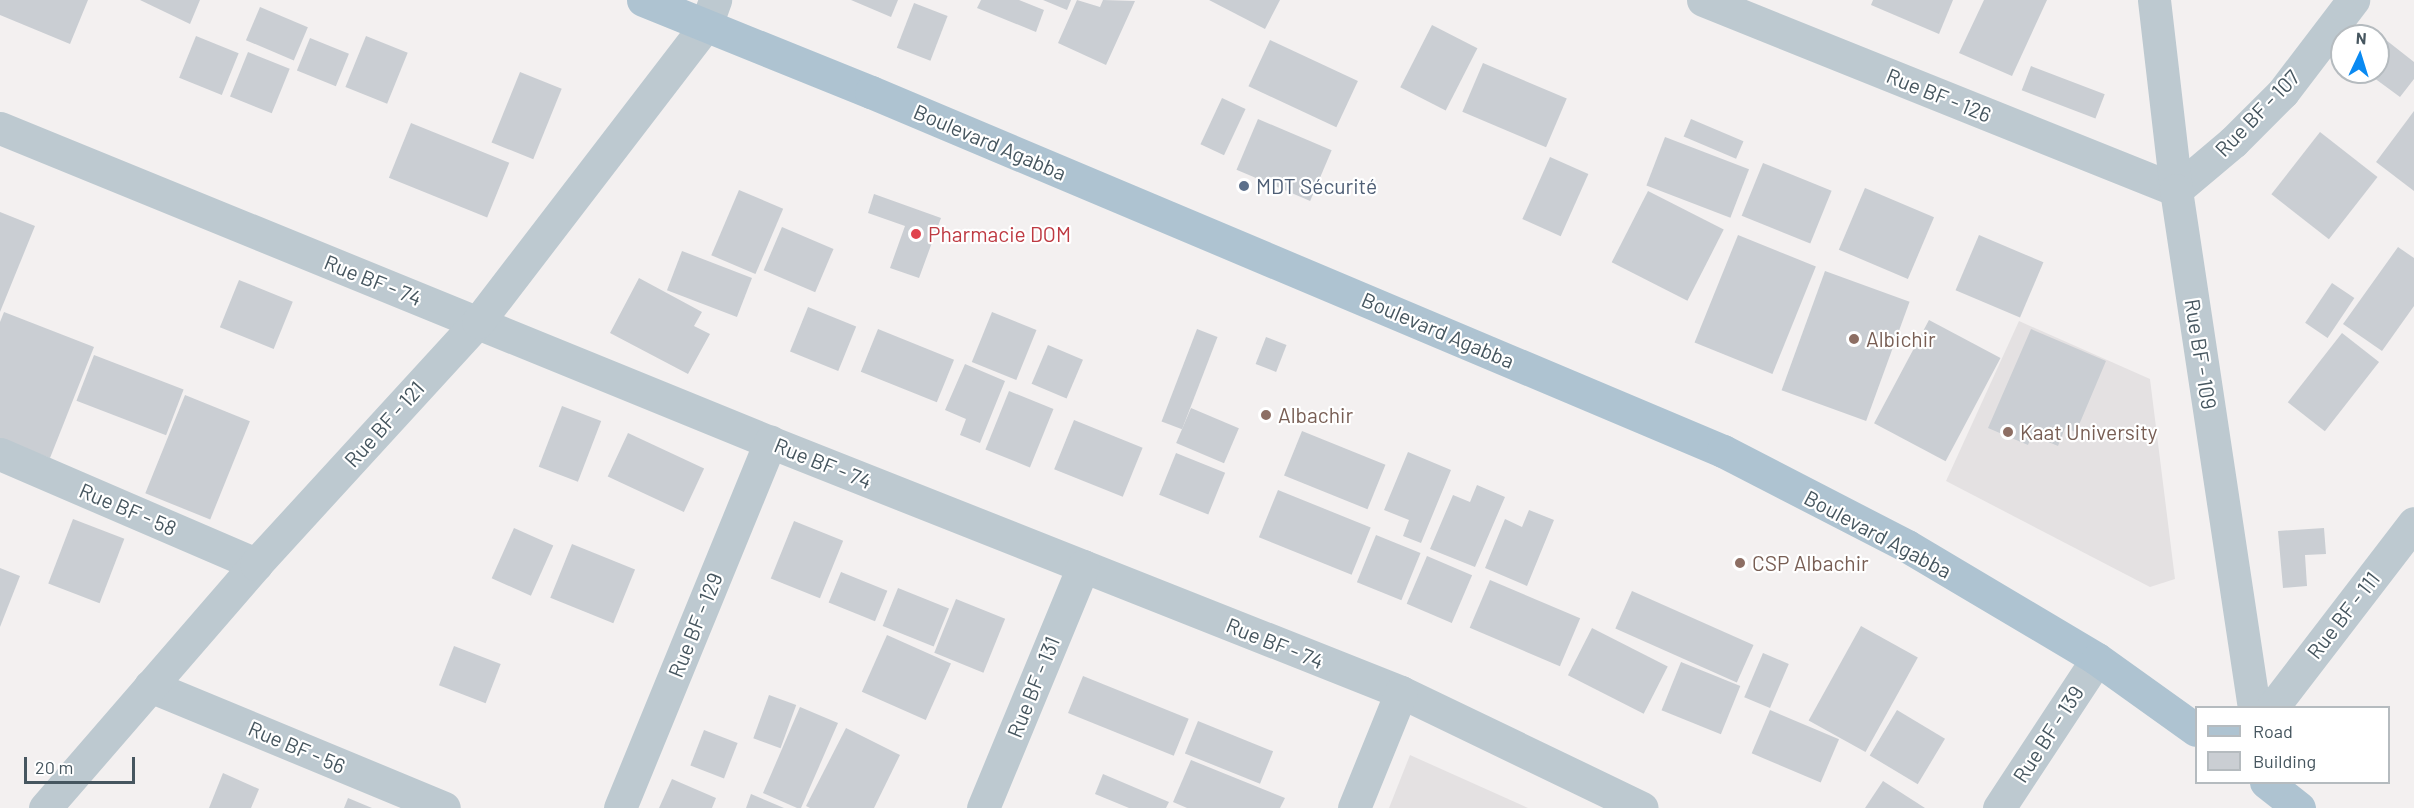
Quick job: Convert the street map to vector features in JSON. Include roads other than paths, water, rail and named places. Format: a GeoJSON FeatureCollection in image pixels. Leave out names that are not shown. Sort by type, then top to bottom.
{"type":"FeatureCollection","features":[{"type":"Feature","properties":{"kind":"main road","name":"Boulevard Agabba"},"geometry":{"type":"LineString","coordinates":[[643,0],[711,13],[1723,451],[1907,546],[2097,659],[2195,729]]}},
{"type":"Feature","properties":{"kind":"main road"},"geometry":{"type":"LineString","coordinates":[[2267,784],[2299,808]]}},
{"type":"Feature","properties":{"kind":"street","name":"Rue BF - 126"},"geometry":{"type":"LineString","coordinates":[[1703,0],[2176,190]]}},
{"type":"Feature","properties":{"kind":"street","name":"Rue BF - 109"},"geometry":{"type":"LineString","coordinates":[[2154,0],[2176,190],[2254,706]]}},
{"type":"Feature","properties":{"kind":"street","name":"Rue BF - 107"},"geometry":{"type":"LineString","coordinates":[[2176,190],[2283,92],[2353,0]]}},
{"type":"Feature","properties":{"kind":"street","name":"Rue BF - 121"},"geometry":{"type":"LineString","coordinates":[[45,808],[256,564],[478,322],[711,13]]}},
{"type":"Feature","properties":{"kind":"street","name":"Rue BF - 74"},"geometry":{"type":"LineString","coordinates":[[0,128],[770,442],[1401,692],[1642,808]]}},
{"type":"Feature","properties":{"kind":"street","name":"Rue BF - 129"},"geometry":{"type":"LineString","coordinates":[[620,808],[770,442]]}},
{"type":"Feature","properties":{"kind":"street","name":"Rue BF - 58"},"geometry":{"type":"LineString","coordinates":[[0,454],[256,564]]}},
{"type":"Feature","properties":{"kind":"street","name":"Rue BF - 111"},"geometry":{"type":"LineString","coordinates":[[2274,706],[2414,523]]}},
{"type":"Feature","properties":{"kind":"street","name":"Rue BF - 131"},"geometry":{"type":"LineString","coordinates":[[983,808],[1083,566]]}},
{"type":"Feature","properties":{"kind":"street","name":"Rue BF - 139"},"geometry":{"type":"LineString","coordinates":[[2000,808],[2097,659]]}},
{"type":"Feature","properties":{"kind":"street","name":"Rue BF - 56"},"geometry":{"type":"LineString","coordinates":[[150,686],[444,808]]}},
{"type":"Feature","properties":{"kind":"street"},"geometry":{"type":"LineString","coordinates":[[1354,808],[1401,692]]}},
{"type":"Feature","properties":{"kind":"place","name":"MDT Sécurité"},"geometry":{"type":"Point","coordinates":[1244,186]}},
{"type":"Feature","properties":{"kind":"place","name":"Pharmacie DOM"},"geometry":{"type":"Point","coordinates":[916,234]}},
{"type":"Feature","properties":{"kind":"place","name":"Albichir"},"geometry":{"type":"Point","coordinates":[1854,339]}},
{"type":"Feature","properties":{"kind":"place","name":"Albachir"},"geometry":{"type":"Point","coordinates":[1266,415]}},
{"type":"Feature","properties":{"kind":"place","name":"Kaat University"},"geometry":{"type":"Point","coordinates":[2008,432]}},
{"type":"Feature","properties":{"kind":"place","name":"CSP Albachir"},"geometry":{"type":"Point","coordinates":[1740,563]}}]}
